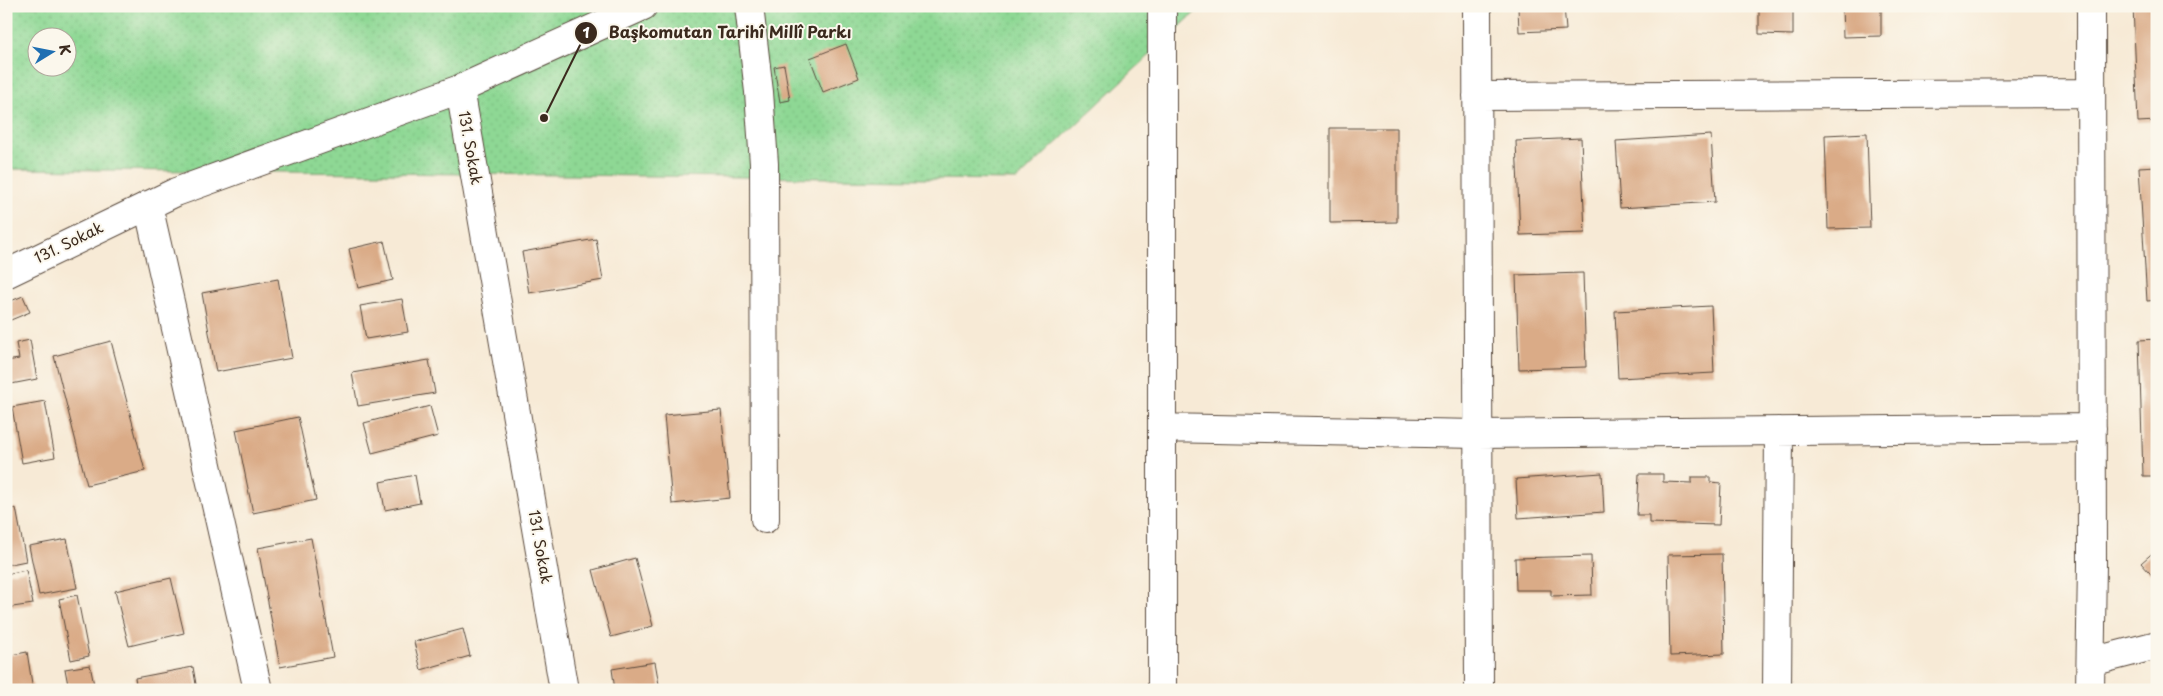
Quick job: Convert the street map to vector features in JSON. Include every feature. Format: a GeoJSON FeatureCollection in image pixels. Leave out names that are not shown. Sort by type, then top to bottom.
{"type":"FeatureCollection","features":[{"type":"Feature","properties":{"kind":"street"},"geometry":{"type":"LineString","coordinates":[[460,89],[643,6]]}},
{"type":"Feature","properties":{"kind":"street"},"geometry":{"type":"LineString","coordinates":[[749,6],[759,92],[764,164],[765,519]]}},
{"type":"Feature","properties":{"kind":"street"},"geometry":{"type":"LineString","coordinates":[[1162,6],[1162,690]]}},
{"type":"Feature","properties":{"kind":"street"},"geometry":{"type":"LineString","coordinates":[[1477,6],[1479,690]]}},
{"type":"Feature","properties":{"kind":"street"},"geometry":{"type":"LineString","coordinates":[[2090,690],[2092,428],[2091,6]]}},
{"type":"Feature","properties":{"kind":"street","name":"131. Sokak"},"geometry":{"type":"LineString","coordinates":[[6,274],[176,192],[460,89],[564,690]]}},
{"type":"Feature","properties":{"kind":"street"},"geometry":{"type":"LineString","coordinates":[[1477,96],[2091,94]]}},
{"type":"Feature","properties":{"kind":"street"},"geometry":{"type":"LineString","coordinates":[[148,205],[258,690]]}},
{"type":"Feature","properties":{"kind":"street"},"geometry":{"type":"LineString","coordinates":[[1162,428],[1478,434],[2092,428]]}},
{"type":"Feature","properties":{"kind":"street"},"geometry":{"type":"LineString","coordinates":[[1777,690],[1780,431]]}},
{"type":"Feature","properties":{"kind":"street"},"geometry":{"type":"LineString","coordinates":[[2091,662],[2157,645]]}},
{"type":"Feature","properties":{"kind":"green space"},"geometry":{"type":"Polygon","coordinates":[[[6,6],[1202,6],[1017,180],[6,169],[6,6]]]}},
{"type":"Feature","properties":{"kind":"building"},"geometry":{"type":"Polygon","coordinates":[[[1518,6],[1564,6],[1566,30],[1519,32],[1518,6]]]}},
{"type":"Feature","properties":{"kind":"building"},"geometry":{"type":"Polygon","coordinates":[[[1759,6],[1793,6],[1793,35],[1759,34],[1759,6]]]}},
{"type":"Feature","properties":{"kind":"building"},"geometry":{"type":"Polygon","coordinates":[[[1842,6],[1881,6],[1881,36],[1843,37],[1842,6]]]}},
{"type":"Feature","properties":{"kind":"building"},"geometry":{"type":"Polygon","coordinates":[[[2133,6],[2157,6],[2157,121],[2138,122],[2133,6]]]}},
{"type":"Feature","properties":{"kind":"building"},"geometry":{"type":"Polygon","coordinates":[[[846,44],[859,78],[823,92],[810,58],[846,44]]]}},
{"type":"Feature","properties":{"kind":"building"},"geometry":{"type":"Polygon","coordinates":[[[784,65],[790,100],[780,102],[774,67],[784,65]]]}},
{"type":"Feature","properties":{"kind":"building"},"geometry":{"type":"Polygon","coordinates":[[[1330,128],[1397,128],[1397,222],[1330,223],[1330,128]]]}},
{"type":"Feature","properties":{"kind":"building"},"geometry":{"type":"Polygon","coordinates":[[[1867,133],[1870,228],[1828,229],[1825,135],[1867,133]]]}},
{"type":"Feature","properties":{"kind":"building"},"geometry":{"type":"Polygon","coordinates":[[[1711,135],[1715,202],[1620,208],[1616,141],[1711,135]]]}},
{"type":"Feature","properties":{"kind":"building"},"geometry":{"type":"Polygon","coordinates":[[[1581,138],[1585,233],[1520,235],[1516,141],[1581,138]]]}},
{"type":"Feature","properties":{"kind":"building"},"geometry":{"type":"Polygon","coordinates":[[[2157,166],[2157,300],[2147,301],[2139,167],[2157,166]]]}},
{"type":"Feature","properties":{"kind":"building"},"geometry":{"type":"Polygon","coordinates":[[[596,239],[603,280],[529,293],[522,252],[596,239]]]}},
{"type":"Feature","properties":{"kind":"building"},"geometry":{"type":"Polygon","coordinates":[[[384,241],[393,280],[358,288],[349,249],[384,241]]]}},
{"type":"Feature","properties":{"kind":"building"},"geometry":{"type":"Polygon","coordinates":[[[1583,273],[1586,367],[1519,369],[1516,275],[1583,273]]]}},
{"type":"Feature","properties":{"kind":"building"},"geometry":{"type":"Polygon","coordinates":[[[278,279],[292,358],[216,372],[202,293],[278,279]]]}},
{"type":"Feature","properties":{"kind":"building"},"geometry":{"type":"Polygon","coordinates":[[[23,296],[30,312],[6,322],[6,303],[23,296]]]}},
{"type":"Feature","properties":{"kind":"building"},"geometry":{"type":"Polygon","coordinates":[[[402,299],[408,332],[366,339],[360,306],[402,299]]]}},
{"type":"Feature","properties":{"kind":"building"},"geometry":{"type":"Polygon","coordinates":[[[1711,306],[1714,373],[1618,378],[1615,311],[1711,306]]]}},
{"type":"Feature","properties":{"kind":"building"},"geometry":{"type":"Polygon","coordinates":[[[2157,339],[2157,476],[2143,476],[2139,340],[2157,339]]]}},
{"type":"Feature","properties":{"kind":"building"},"geometry":{"type":"Polygon","coordinates":[[[30,340],[37,379],[6,385],[6,361],[19,359],[16,343],[30,340]]]}},
{"type":"Feature","properties":{"kind":"building"},"geometry":{"type":"Polygon","coordinates":[[[111,341],[145,471],[87,485],[54,356],[111,341]]]}},
{"type":"Feature","properties":{"kind":"building"},"geometry":{"type":"Polygon","coordinates":[[[429,360],[435,393],[358,406],[352,373],[429,360]]]}},
{"type":"Feature","properties":{"kind":"building"},"geometry":{"type":"Polygon","coordinates":[[[45,401],[55,457],[22,463],[12,407],[45,401]]]}},
{"type":"Feature","properties":{"kind":"building"},"geometry":{"type":"Polygon","coordinates":[[[430,406],[438,436],[372,453],[364,423],[430,406]]]}},
{"type":"Feature","properties":{"kind":"building"},"geometry":{"type":"Polygon","coordinates":[[[721,410],[730,498],[672,504],[664,415],[721,410]]]}},
{"type":"Feature","properties":{"kind":"building"},"geometry":{"type":"Polygon","coordinates":[[[298,417],[316,500],[253,513],[236,430],[298,417]]]}},
{"type":"Feature","properties":{"kind":"building"},"geometry":{"type":"Polygon","coordinates":[[[1602,473],[1604,512],[1518,518],[1516,479],[1602,473]]]}},
{"type":"Feature","properties":{"kind":"building"},"geometry":{"type":"Polygon","coordinates":[[[1639,474],[1663,474],[1663,482],[1692,483],[1692,477],[1710,477],[1710,482],[1721,483],[1719,525],[1649,523],[1649,515],[1637,515],[1639,474]]]}},
{"type":"Feature","properties":{"kind":"building"},"geometry":{"type":"Polygon","coordinates":[[[415,475],[420,503],[385,510],[380,482],[415,475]]]}},
{"type":"Feature","properties":{"kind":"building"},"geometry":{"type":"Polygon","coordinates":[[[16,508],[26,561],[6,565],[6,510],[16,508]]]}},
{"type":"Feature","properties":{"kind":"building"},"geometry":{"type":"Polygon","coordinates":[[[311,538],[333,657],[280,667],[258,548],[311,538]]]}},
{"type":"Feature","properties":{"kind":"building"},"geometry":{"type":"Polygon","coordinates":[[[67,539],[77,588],[39,595],[29,546],[67,539]]]}},
{"type":"Feature","properties":{"kind":"building"},"geometry":{"type":"Polygon","coordinates":[[[2157,549],[2157,581],[2141,563],[2157,549]]]}},
{"type":"Feature","properties":{"kind":"building"},"geometry":{"type":"Polygon","coordinates":[[[1722,554],[1724,654],[1670,656],[1668,555],[1722,554]]]}},
{"type":"Feature","properties":{"kind":"building"},"geometry":{"type":"Polygon","coordinates":[[[1591,556],[1592,595],[1551,596],[1551,590],[1516,590],[1515,558],[1591,556]]]}},
{"type":"Feature","properties":{"kind":"building"},"geometry":{"type":"Polygon","coordinates":[[[635,558],[653,626],[611,637],[593,570],[635,558]]]}},
{"type":"Feature","properties":{"kind":"building"},"geometry":{"type":"Polygon","coordinates":[[[26,570],[33,604],[6,608],[6,574],[26,570]]]}},
{"type":"Feature","properties":{"kind":"building"},"geometry":{"type":"Polygon","coordinates":[[[171,578],[184,633],[129,646],[115,591],[171,578]]]}},
{"type":"Feature","properties":{"kind":"building"},"geometry":{"type":"Polygon","coordinates":[[[77,595],[89,656],[71,660],[59,599],[77,595]]]}},
{"type":"Feature","properties":{"kind":"building"},"geometry":{"type":"Polygon","coordinates":[[[463,629],[470,656],[421,670],[414,642],[463,629]]]}},
{"type":"Feature","properties":{"kind":"building"},"geometry":{"type":"Polygon","coordinates":[[[27,652],[33,690],[6,690],[6,656],[27,652]]]}},
{"type":"Feature","properties":{"kind":"building"},"geometry":{"type":"Polygon","coordinates":[[[655,662],[660,690],[615,690],[612,669],[655,662]]]}},
{"type":"Feature","properties":{"kind":"building"},"geometry":{"type":"Polygon","coordinates":[[[90,665],[95,690],[69,690],[65,669],[90,665]]]}},
{"type":"Feature","properties":{"kind":"building"},"geometry":{"type":"Polygon","coordinates":[[[193,667],[197,690],[137,690],[135,678],[193,667]]]}},
{"type":"Feature","properties":{"kind":"place","name":"Başkomutan Tarihî Millî Parkı"},"geometry":{"type":"Point","coordinates":[544,118]}}]}
